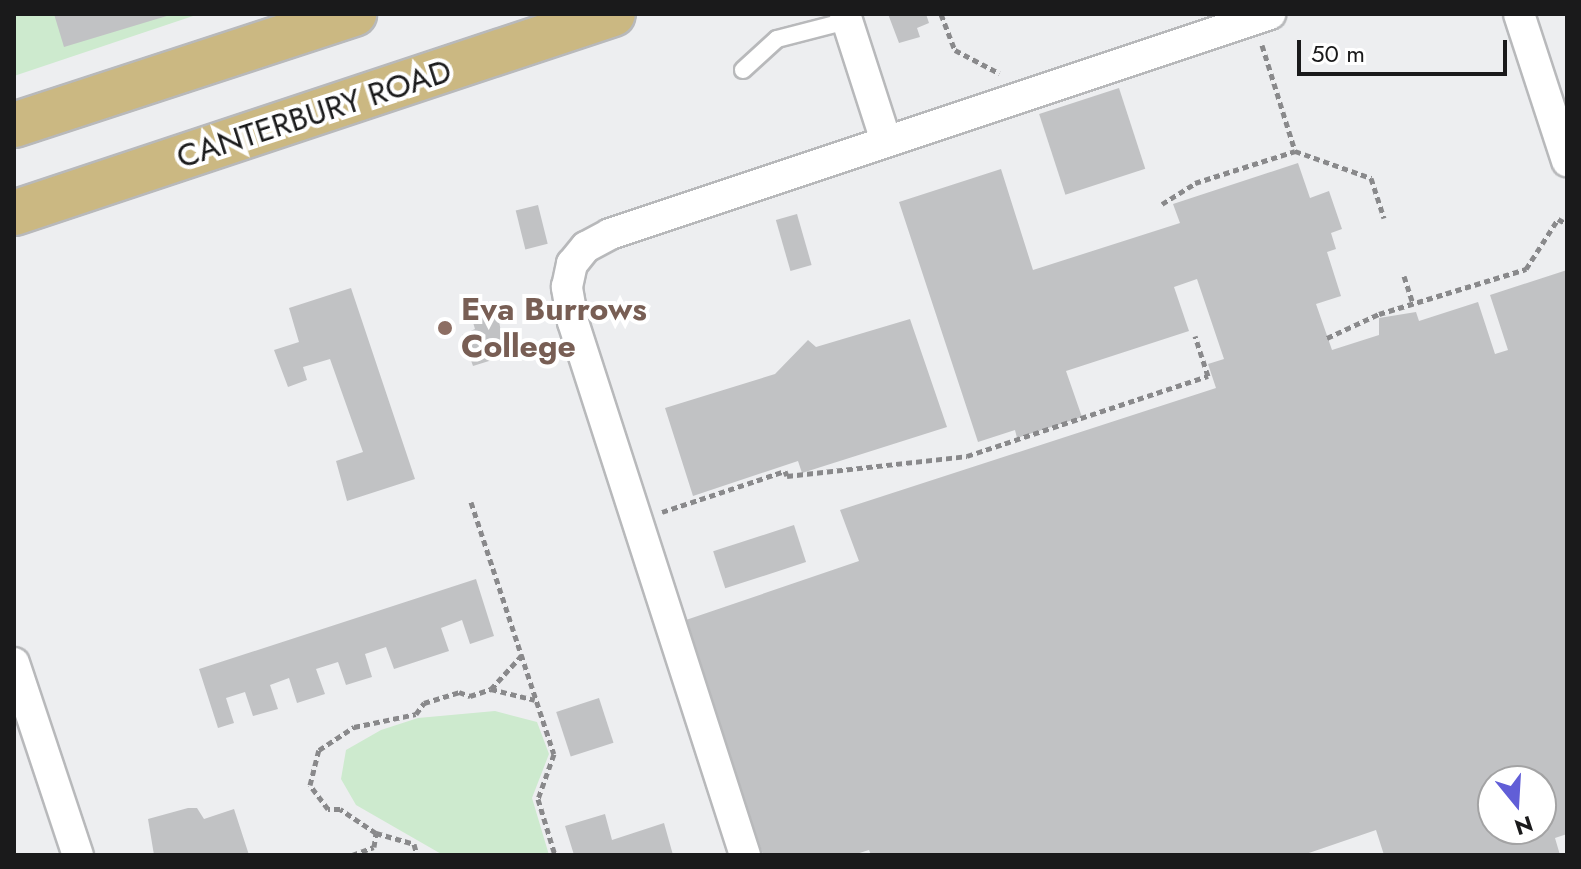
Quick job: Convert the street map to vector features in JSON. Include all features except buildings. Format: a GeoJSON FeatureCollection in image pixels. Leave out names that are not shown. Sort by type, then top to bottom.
{"type":"FeatureCollection","features":[{"type":"Feature","properties":{"kind":"main road"},"geometry":{"type":"LineString","coordinates":[[14,125],[354,14]]}},
{"type":"Feature","properties":{"kind":"main road","name":"CANTERBURY ROAD"},"geometry":{"type":"LineString","coordinates":[[14,213],[613,14]]}},
{"type":"Feature","properties":{"kind":"street"},"geometry":{"type":"LineString","coordinates":[[1519,14],[1567,161]]}},
{"type":"Feature","properties":{"kind":"street"},"geometry":{"type":"LineString","coordinates":[[846,18],[886,141]]}},
{"type":"Feature","properties":{"kind":"street"},"geometry":{"type":"LineString","coordinates":[[745,855],[573,322],[567,287],[572,264],[586,247],[610,234],[886,141],[1265,26]]}},
{"type":"Feature","properties":{"kind":"street"},"geometry":{"type":"LineString","coordinates":[[14,663],[78,855]]}},
{"type":"Feature","properties":{"kind":"lane"},"geometry":{"type":"LineString","coordinates":[[743,70],[777,39],[846,18]]}},
{"type":"Feature","properties":{"kind":"path"},"geometry":{"type":"LineString","coordinates":[[1265,26],[1295,151]]}},
{"type":"Feature","properties":{"kind":"path"},"geometry":{"type":"LineString","coordinates":[[1162,204],[1195,183],[1295,151],[1371,178],[1384,218]]}},
{"type":"Feature","properties":{"kind":"path"},"geometry":{"type":"LineString","coordinates":[[1327,338],[1413,303],[1526,269],[1558,219],[1567,224]]}},
{"type":"Feature","properties":{"kind":"path"},"geometry":{"type":"LineString","coordinates":[[1404,276],[1413,303]]}},
{"type":"Feature","properties":{"kind":"path"},"geometry":{"type":"LineString","coordinates":[[787,476],[967,456],[1208,376],[1195,336]]}},
{"type":"Feature","properties":{"kind":"path"},"geometry":{"type":"LineString","coordinates":[[471,502],[554,754],[538,799],[555,855]]}},
{"type":"Feature","properties":{"kind":"path"},"geometry":{"type":"LineString","coordinates":[[491,689],[522,655]]}},
{"type":"Feature","properties":{"kind":"path"},"geometry":{"type":"LineString","coordinates":[[417,855],[414,844],[376,833],[340,809],[328,809],[310,785],[319,750],[367,723],[377,726],[416,714],[424,703],[491,689],[536,701]]}},
{"type":"Feature","properties":{"kind":"path"},"geometry":{"type":"LineString","coordinates":[[352,855],[374,847],[376,833]]}},
{"type":"Feature","properties":{"kind":"green space"},"geometry":{"type":"Polygon","coordinates":[[[14,14],[199,14],[14,76],[14,14]]]}},
{"type":"Feature","properties":{"kind":"green space"},"geometry":{"type":"Polygon","coordinates":[[[495,711],[537,722],[549,754],[532,798],[549,855],[443,855],[356,805],[341,779],[346,750],[381,730],[418,718],[495,711]]]}},
{"type":"Feature","properties":{"kind":"place","name":"Eva Burrows College"},"geometry":{"type":"Point","coordinates":[445,328]}}]}
